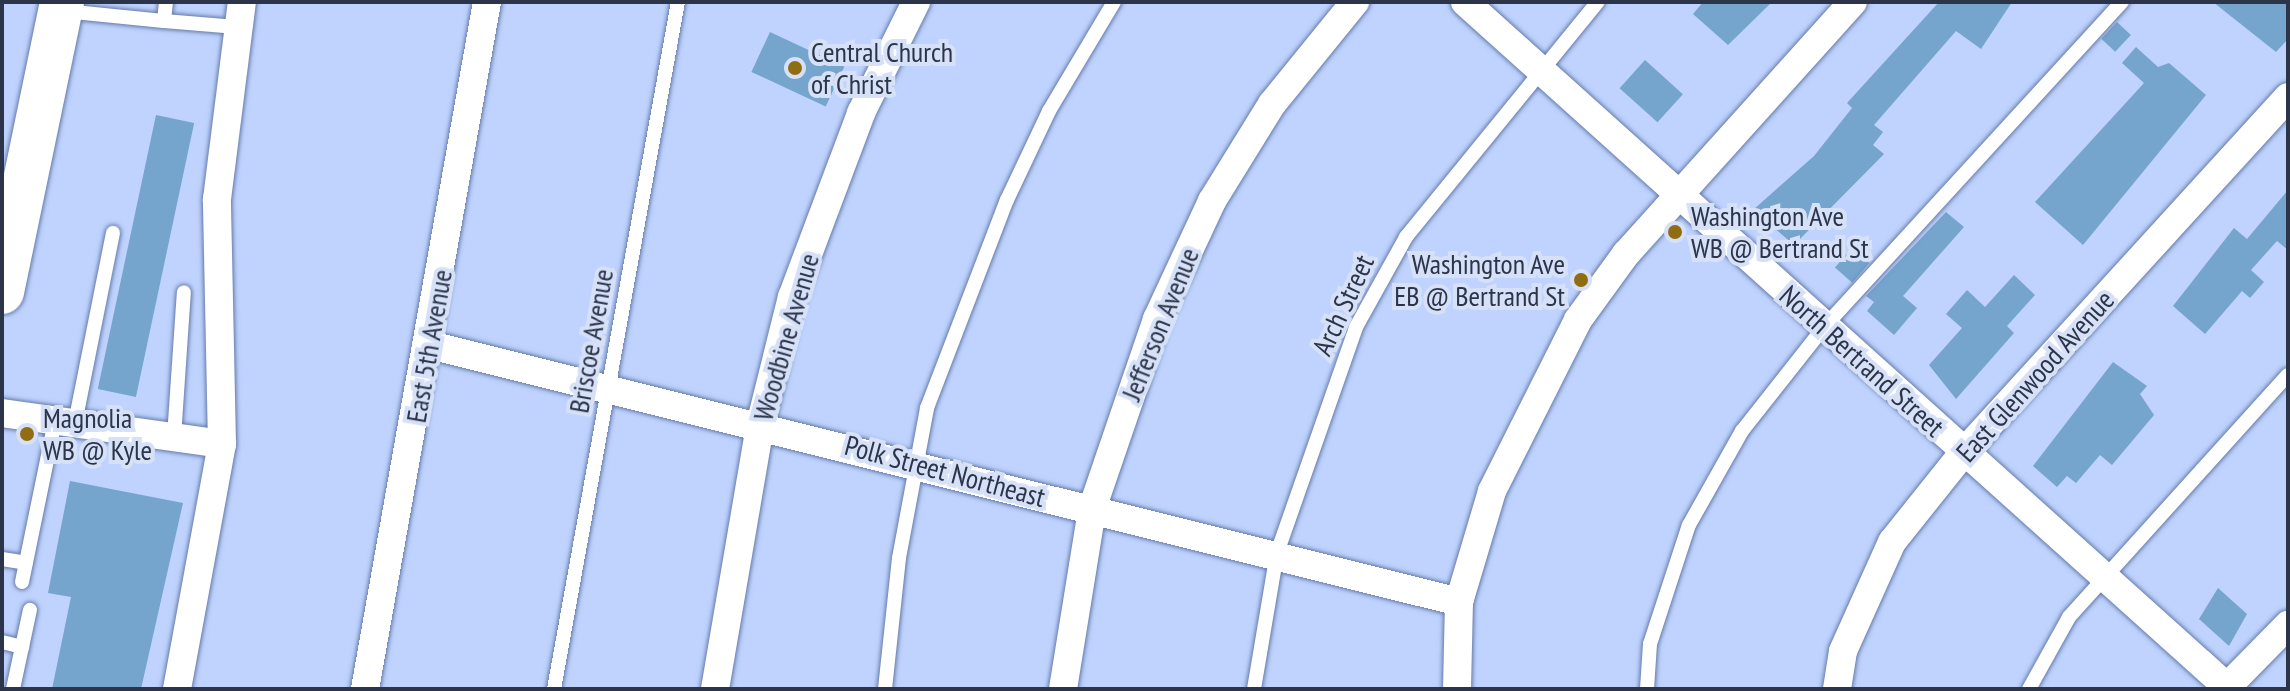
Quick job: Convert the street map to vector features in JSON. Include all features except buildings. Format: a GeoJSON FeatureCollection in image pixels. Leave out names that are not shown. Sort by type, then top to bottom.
{"type":"FeatureCollection","features":[{"type":"Feature","properties":{"kind":"main road"},"geometry":{"type":"LineString","coordinates":[[2,292],[10,208],[62,6]]}},
{"type":"Feature","properties":{"kind":"street","name":"East 5th Avenue"},"geometry":{"type":"LineString","coordinates":[[365,689],[430,345],[487,2]]}},
{"type":"Feature","properties":{"kind":"street","name":"Woodbine Avenue"},"geometry":{"type":"LineString","coordinates":[[715,689],[760,425],[797,283],[861,113],[916,2]]}},
{"type":"Feature","properties":{"kind":"street","name":"Jefferson Avenue"},"geometry":{"type":"LineString","coordinates":[[1063,689],[1092,509],[1157,319],[1212,201],[1272,104],[1355,2]]}},
{"type":"Feature","properties":{"kind":"street","name":"North Bertrand Street"},"geometry":{"type":"LineString","coordinates":[[1465,2],[2225,688]]}},
{"type":"Feature","properties":{"kind":"street"},"geometry":{"type":"LineString","coordinates":[[1457,689],[1459,602],[1492,491],[1533,398],[1578,320],[1679,194],[1853,2]]}},
{"type":"Feature","properties":{"kind":"street"},"geometry":{"type":"LineString","coordinates":[[177,689],[222,444],[217,199],[240,15]]}},
{"type":"Feature","properties":{"kind":"street","name":"East Glenwood Avenue"},"geometry":{"type":"LineString","coordinates":[[1837,689],[1843,651],[1892,542],[1963,453],[2288,97]]}},
{"type":"Feature","properties":{"kind":"street","name":"Polk Street Northeast"},"geometry":{"type":"LineString","coordinates":[[430,345],[915,462],[1459,602]]}},
{"type":"Feature","properties":{"kind":"street"},"geometry":{"type":"LineString","coordinates":[[2,413],[222,444]]}},
{"type":"Feature","properties":{"kind":"street"},"geometry":{"type":"LineString","coordinates":[[2225,688],[2288,625]]}},
{"type":"Feature","properties":{"kind":"lane"},"geometry":{"type":"LineString","coordinates":[[164,21],[166,2]]}},
{"type":"Feature","properties":{"kind":"lane","name":"Briscoe Avenue"},"geometry":{"type":"LineString","coordinates":[[554,689],[678,2]]}},
{"type":"Feature","properties":{"kind":"lane"},"geometry":{"type":"LineString","coordinates":[[885,689],[915,462],[927,408],[1007,200],[1049,111],[1114,2]]}},
{"type":"Feature","properties":{"kind":"lane","name":"Arch Street"},"geometry":{"type":"LineString","coordinates":[[1254,689],[1277,553],[1356,327],[1406,237],[1538,69],[1598,2]]}},
{"type":"Feature","properties":{"kind":"lane"},"geometry":{"type":"LineString","coordinates":[[1647,689],[1650,644],[1689,525],[1742,431],[1824,327],[2122,2]]}},
{"type":"Feature","properties":{"kind":"lane"},"geometry":{"type":"LineString","coordinates":[[62,6],[164,21],[240,15]]}},
{"type":"Feature","properties":{"kind":"lane"},"geometry":{"type":"LineString","coordinates":[[22,582],[113,233]]}},
{"type":"Feature","properties":{"kind":"lane"},"geometry":{"type":"LineString","coordinates":[[174,437],[184,292]]}},
{"type":"Feature","properties":{"kind":"lane"},"geometry":{"type":"LineString","coordinates":[[2029,689],[2048,645],[2103,578],[2288,375]]}},
{"type":"Feature","properties":{"kind":"lane"},"geometry":{"type":"LineString","coordinates":[[2,559],[26,563]]}},
{"type":"Feature","properties":{"kind":"lane"},"geometry":{"type":"LineString","coordinates":[[13,689],[30,610]]}},
{"type":"Feature","properties":{"kind":"lane"},"geometry":{"type":"LineString","coordinates":[[2,642],[22,647]]}},
{"type":"Feature","properties":{"kind":"place","name":"Central Church of Christ"},"geometry":{"type":"Point","coordinates":[795,68]}},
{"type":"Feature","properties":{"kind":"place","name":"Washington Ave WB @ Bertrand St"},"geometry":{"type":"Point","coordinates":[1675,232]}},
{"type":"Feature","properties":{"kind":"place","name":"Washington Ave EB @ Bertrand St"},"geometry":{"type":"Point","coordinates":[1581,280]}},
{"type":"Feature","properties":{"kind":"place","name":"Magnolia WB @ Kyle"},"geometry":{"type":"Point","coordinates":[27,434]}}]}
